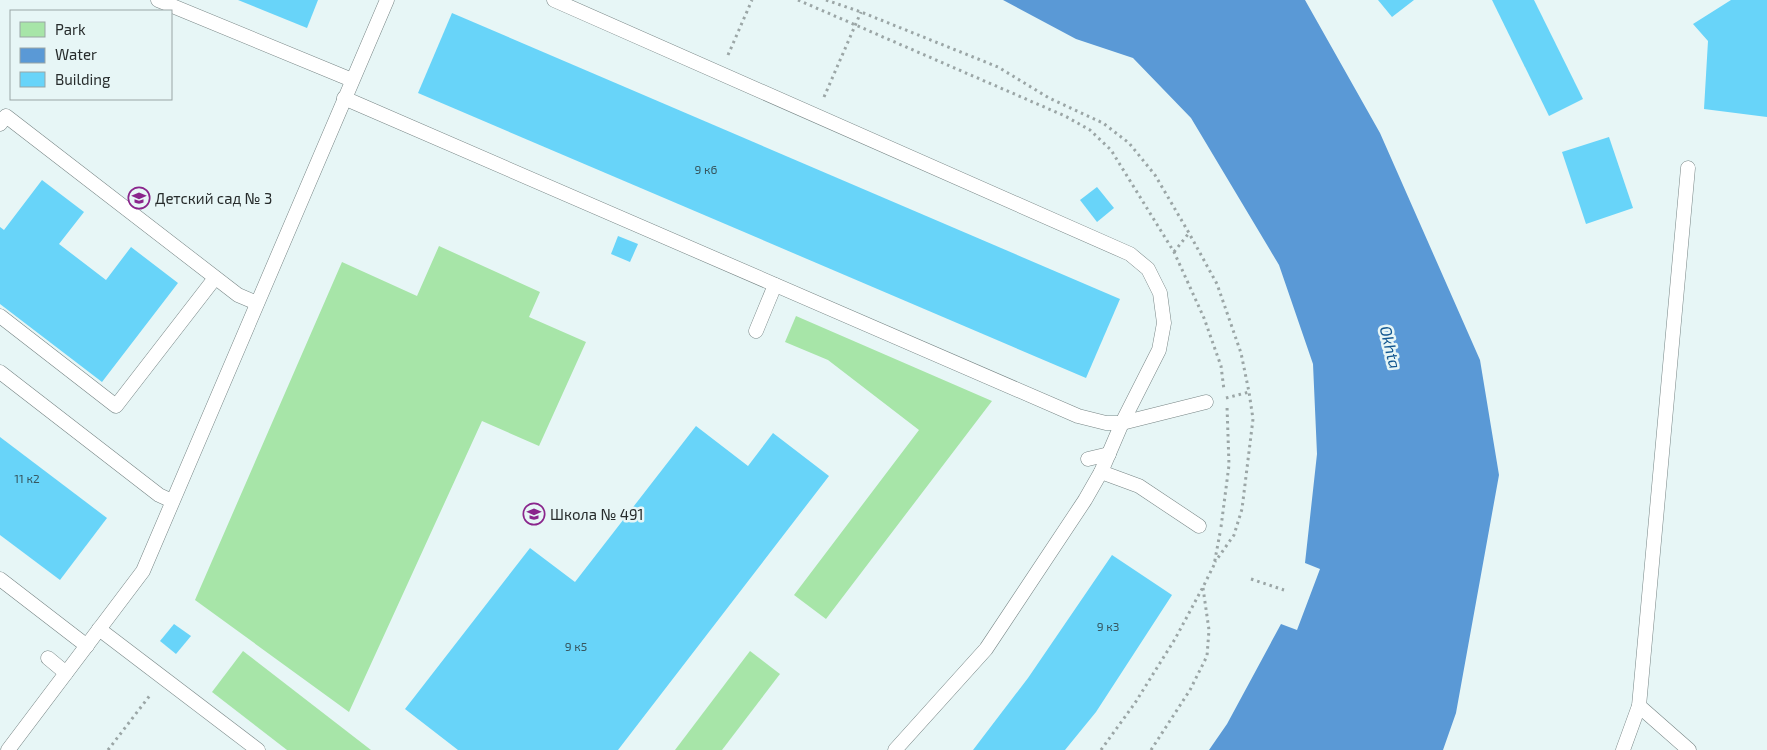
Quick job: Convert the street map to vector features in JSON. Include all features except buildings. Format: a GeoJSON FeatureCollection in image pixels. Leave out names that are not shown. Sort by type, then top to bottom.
{"type":"FeatureCollection","features":[{"type":"Feature","properties":{"kind":"lane"},"geometry":{"type":"LineString","coordinates":[[158,0],[352,80]]}},
{"type":"Feature","properties":{"kind":"lane"},"geometry":{"type":"LineString","coordinates":[[8,750],[143,571],[387,0]]}},
{"type":"Feature","properties":{"kind":"lane"},"geometry":{"type":"LineString","coordinates":[[554,0],[1130,254],[1148,269],[1160,293],[1164,323],[1160,350],[1122,423],[1101,472],[1085,500],[986,649],[895,750]]}},
{"type":"Feature","properties":{"kind":"lane"},"geometry":{"type":"LineString","coordinates":[[344,98],[1078,416],[1106,423],[1122,423],[1206,402]]}},
{"type":"Feature","properties":{"kind":"lane"},"geometry":{"type":"LineString","coordinates":[[0,124],[6,116],[215,278],[238,295],[258,303]]}},
{"type":"Feature","properties":{"kind":"lane"},"geometry":{"type":"LineString","coordinates":[[1623,750],[1639,706],[1688,168]]}},
{"type":"Feature","properties":{"kind":"lane"},"geometry":{"type":"LineString","coordinates":[[0,316],[116,406],[215,278]]}},
{"type":"Feature","properties":{"kind":"lane"},"geometry":{"type":"LineString","coordinates":[[756,331],[775,285]]}},
{"type":"Feature","properties":{"kind":"lane"},"geometry":{"type":"LineString","coordinates":[[0,372],[159,495],[172,501]]}},
{"type":"Feature","properties":{"kind":"lane"},"geometry":{"type":"LineString","coordinates":[[1088,459],[1109,454]]}},
{"type":"Feature","properties":{"kind":"lane"},"geometry":{"type":"LineString","coordinates":[[1101,472],[1139,486],[1199,526]]}},
{"type":"Feature","properties":{"kind":"lane"},"geometry":{"type":"LineString","coordinates":[[0,579],[86,646]]}},
{"type":"Feature","properties":{"kind":"lane"},"geometry":{"type":"LineString","coordinates":[[99,629],[258,750]]}},
{"type":"Feature","properties":{"kind":"lane"},"geometry":{"type":"LineString","coordinates":[[48,658],[66,673]]}},
{"type":"Feature","properties":{"kind":"lane"},"geometry":{"type":"LineString","coordinates":[[1639,706],[1689,750]]}},
{"type":"Feature","properties":{"kind":"path"},"geometry":{"type":"LineString","coordinates":[[720,73],[752,0]]}},
{"type":"Feature","properties":{"kind":"path"},"geometry":{"type":"LineString","coordinates":[[798,0],[1065,116],[1090,130],[1111,150],[1174,252],[1204,318],[1220,366],[1228,416],[1229,465],[1224,514],[1214,565],[1175,639],[1135,704],[1101,750]]}},
{"type":"Feature","properties":{"kind":"path"},"geometry":{"type":"LineString","coordinates":[[816,115],[862,12]]}},
{"type":"Feature","properties":{"kind":"path"},"geometry":{"type":"LineString","coordinates":[[1174,252],[1189,233]]}},
{"type":"Feature","properties":{"kind":"path"},"geometry":{"type":"LineString","coordinates":[[1225,398],[1249,392]]}},
{"type":"Feature","properties":{"kind":"path"},"geometry":{"type":"LineString","coordinates":[[1251,579],[1284,590]]}},
{"type":"Feature","properties":{"kind":"path"},"geometry":{"type":"LineString","coordinates":[[1151,750],[1190,690],[1207,656],[1209,630],[1203,587]]}},
{"type":"Feature","properties":{"kind":"path"},"geometry":{"type":"LineString","coordinates":[[108,750],[163,677]]}},
{"type":"Feature","properties":{"kind":"green space"},"geometry":{"type":"Polygon","coordinates":[[[439,246],[540,292],[529,317],[586,342],[539,446],[482,421],[349,712],[195,600],[342,262],[417,296],[439,246]]]}},
{"type":"Feature","properties":{"kind":"green space"},"geometry":{"type":"Polygon","coordinates":[[[796,316],[992,401],[826,619],[794,595],[919,430],[828,360],[785,342],[796,316]]]}},
{"type":"Feature","properties":{"kind":"green space"},"geometry":{"type":"Polygon","coordinates":[[[243,651],[371,750],[287,750],[212,692],[243,651]]]}},
{"type":"Feature","properties":{"kind":"green space"},"geometry":{"type":"Polygon","coordinates":[[[750,651],[780,674],[722,750],[675,750],[750,651]]]}},
{"type":"Feature","properties":{"kind":"water","name":"Okhta"},"geometry":{"type":"Polygon","coordinates":[[[1003,0],[1305,0],[1380,133],[1480,360],[1499,475],[1456,713],[1443,750],[1209,750],[1227,724],[1281,624],[1297,630],[1320,569],[1305,563],[1317,454],[1313,364],[1279,265],[1191,118],[1133,58],[1076,39],[1003,0]]]}},
{"type":"Feature","properties":{"kind":"place","name":"Детский сад № 3"},"geometry":{"type":"Point","coordinates":[139,198]}},
{"type":"Feature","properties":{"kind":"place","name":"Школа № 491"},"geometry":{"type":"Point","coordinates":[534,514]}}]}
